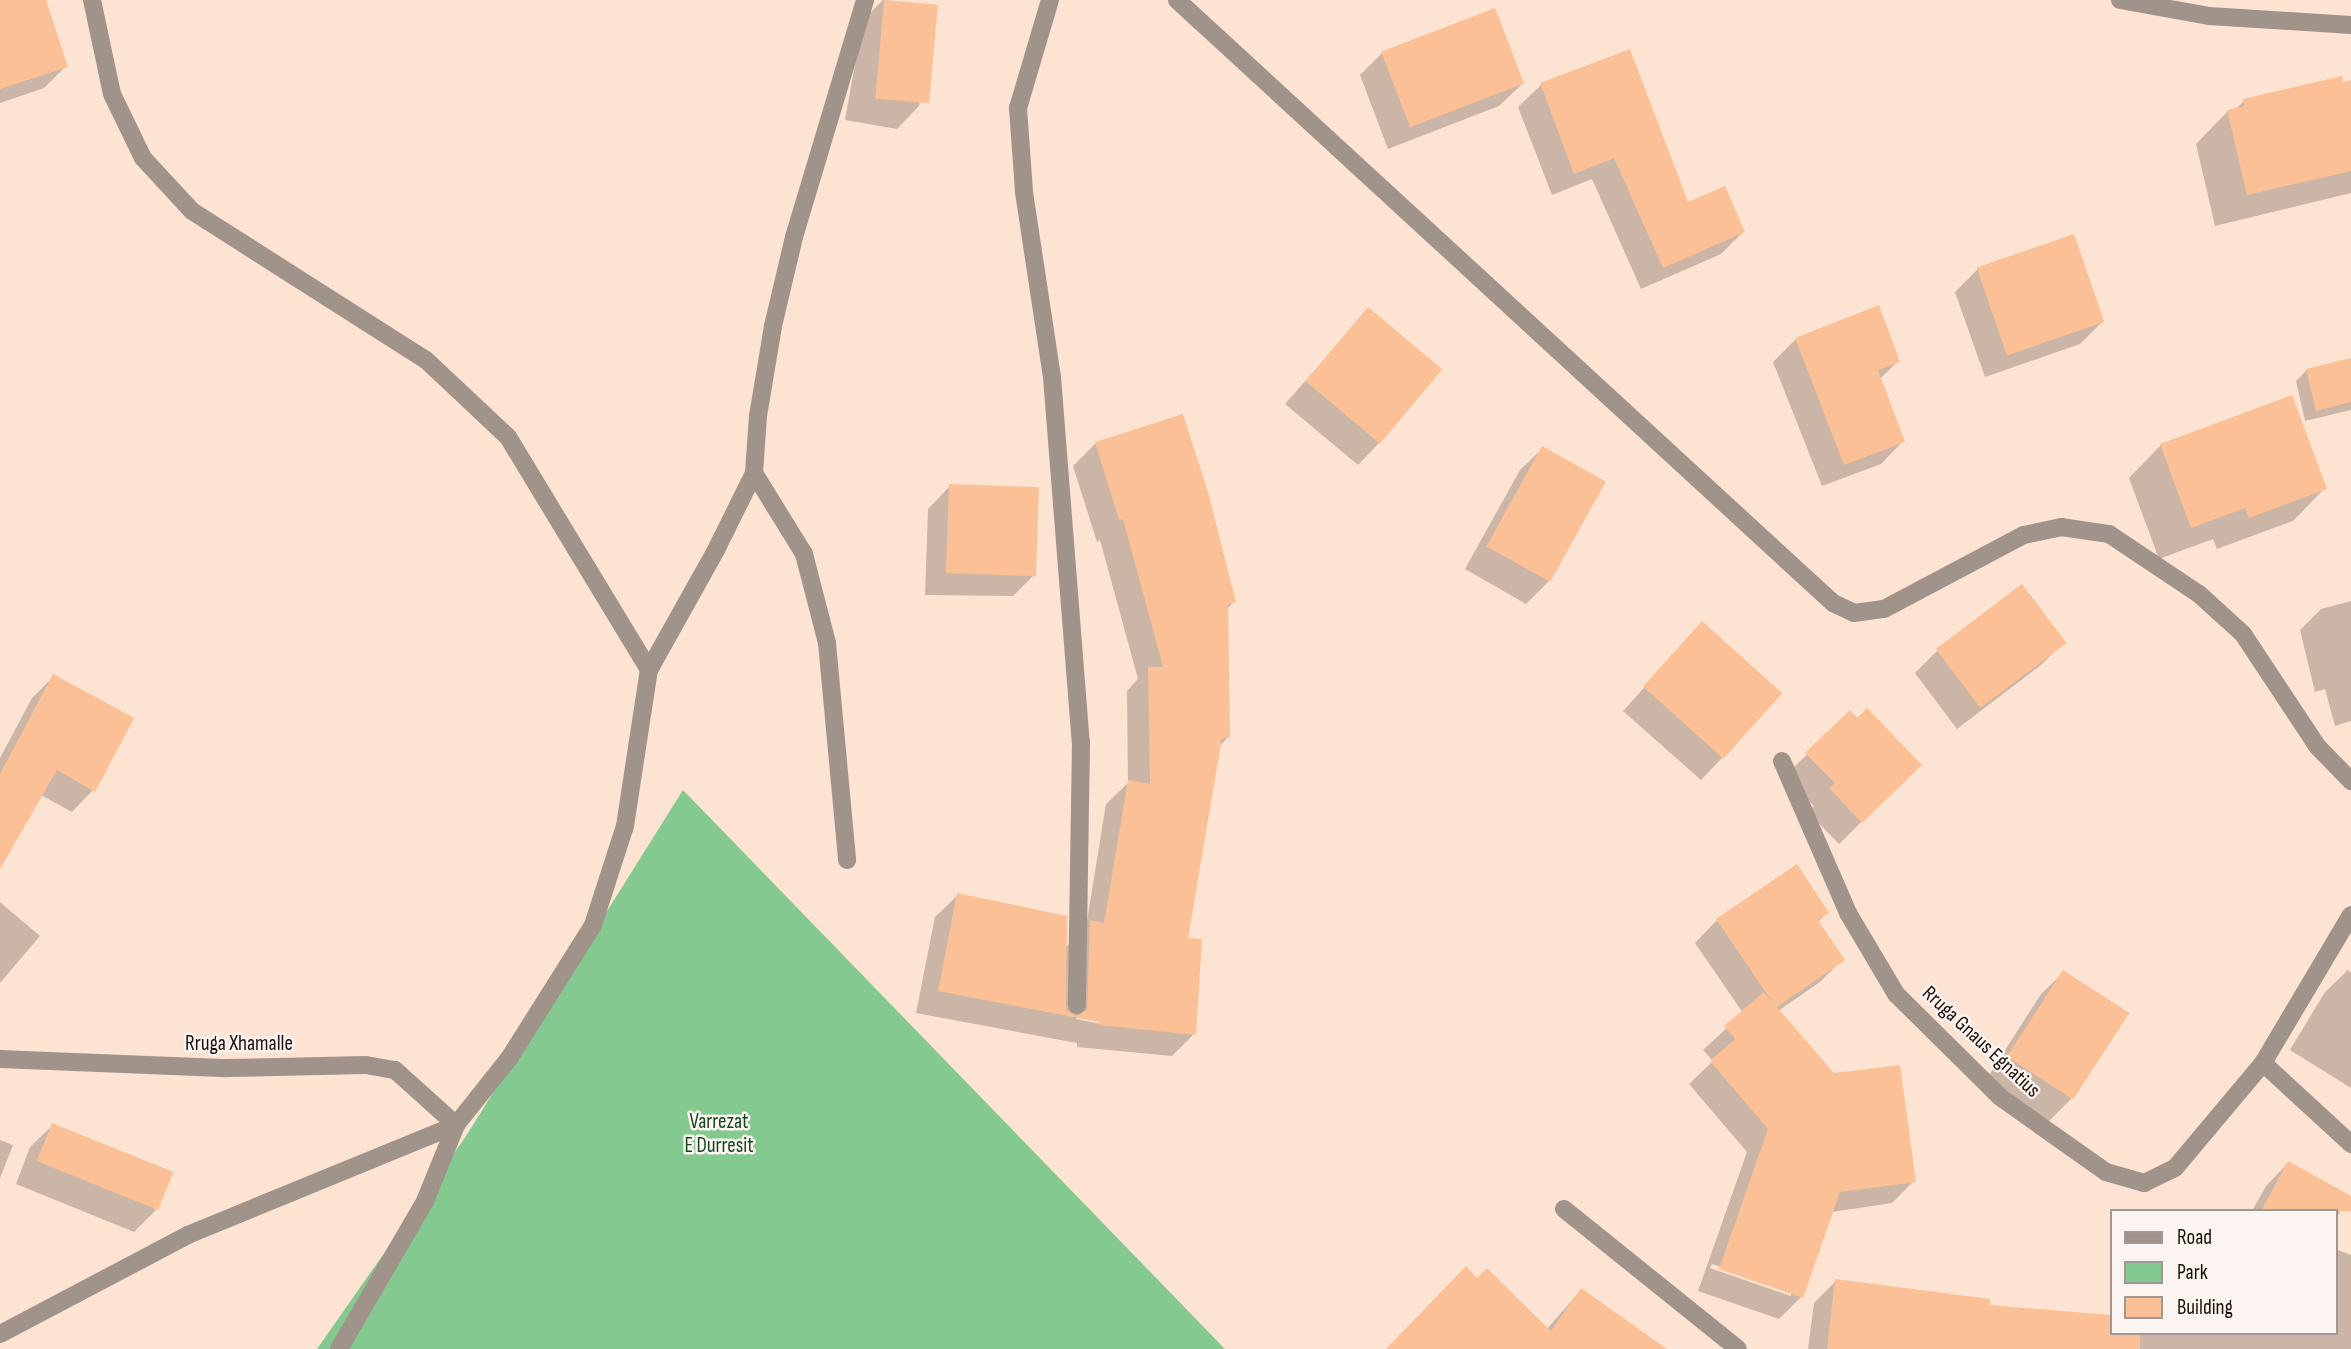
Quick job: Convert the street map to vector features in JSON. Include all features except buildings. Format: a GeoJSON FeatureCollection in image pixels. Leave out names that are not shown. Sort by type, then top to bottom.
{"type":"FeatureCollection","features":[{"type":"Feature","properties":{"kind":"street"},"geometry":{"type":"LineString","coordinates":[[92,0],[113,94],[143,158],[192,211],[426,360],[508,437],[649,670]]}},
{"type":"Feature","properties":{"kind":"street"},"geometry":{"type":"LineString","coordinates":[[339,1349],[425,1201],[456,1125],[510,1057],[593,925],[625,826],[649,670],[716,550],[754,473],[758,416],[782,288],[794,237],[865,0]]}},
{"type":"Feature","properties":{"kind":"street"},"geometry":{"type":"LineString","coordinates":[[1050,0],[1017,108],[1024,192],[1052,377],[1082,742],[1077,1005]]}},
{"type":"Feature","properties":{"kind":"street"},"geometry":{"type":"LineString","coordinates":[[1177,0],[1833,603],[1854,613],[1884,609],[2024,536],[2061,527],[2109,534],[2199,594],[2243,634],[2317,746],[2351,781]]}},
{"type":"Feature","properties":{"kind":"street"},"geometry":{"type":"LineString","coordinates":[[2120,0],[2209,16],[2351,25]]}},
{"type":"Feature","properties":{"kind":"street"},"geometry":{"type":"LineString","coordinates":[[754,473],[804,554],[827,643],[847,860]]}},
{"type":"Feature","properties":{"kind":"street","name":"Rruga Gnaus Egnatius"},"geometry":{"type":"LineString","coordinates":[[1782,761],[1848,913],[1896,994],[2000,1097],[2106,1172],[2144,1183],[2175,1168],[2263,1063],[2351,915]]}},
{"type":"Feature","properties":{"kind":"street","name":"Rruga Xhamalle"},"geometry":{"type":"LineString","coordinates":[[0,1059],[228,1068],[366,1065],[395,1070],[456,1125]]}},
{"type":"Feature","properties":{"kind":"street"},"geometry":{"type":"LineString","coordinates":[[2263,1063],[2351,1144]]}},
{"type":"Feature","properties":{"kind":"street"},"geometry":{"type":"LineString","coordinates":[[0,1334],[188,1235],[456,1125]]}},
{"type":"Feature","properties":{"kind":"street"},"geometry":{"type":"LineString","coordinates":[[1564,1209],[1738,1349]]}},
{"type":"Feature","properties":{"kind":"green space","name":"Varrezat E Durresit"},"geometry":{"type":"Polygon","coordinates":[[[683,790],[1225,1349],[317,1349],[466,1136],[683,790]]]}}]}
